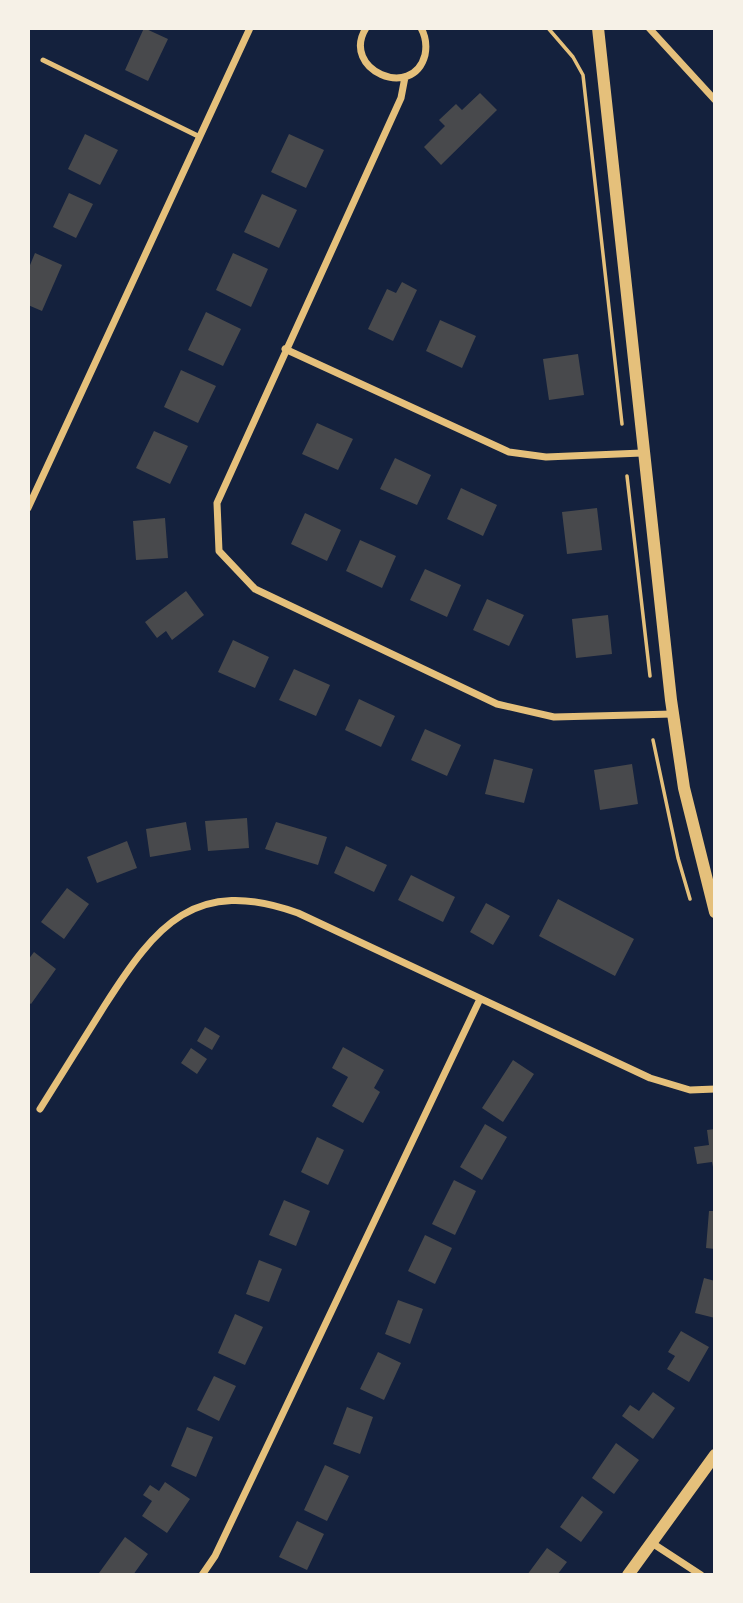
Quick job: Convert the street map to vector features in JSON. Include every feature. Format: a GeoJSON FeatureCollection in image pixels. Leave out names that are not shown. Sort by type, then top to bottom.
{"type":"FeatureCollection","features":[{"type":"Feature","properties":{"kind":"street"},"geometry":{"type":"LineString","coordinates":[[28,508],[250,28]]}},
{"type":"Feature","properties":{"kind":"street"},"geometry":{"type":"LineString","coordinates":[[366,28],[360,44],[362,57],[369,68],[379,76],[392,79],[405,77],[423,60],[426,47],[421,28]]}},
{"type":"Feature","properties":{"kind":"street"},"geometry":{"type":"LineString","coordinates":[[598,28],[642,453],[673,714],[684,788],[715,912]]}},
{"type":"Feature","properties":{"kind":"street"},"geometry":{"type":"LineString","coordinates":[[649,28],[715,100]]}},
{"type":"Feature","properties":{"kind":"street"},"geometry":{"type":"LineString","coordinates":[[405,77],[401,98],[216,503],[219,551],[255,590],[497,704],[554,717],[673,714]]}},
{"type":"Feature","properties":{"kind":"street"},"geometry":{"type":"LineString","coordinates":[[285,349],[509,452],[546,457],[642,453]]}},
{"type":"Feature","properties":{"kind":"street"},"geometry":{"type":"LineString","coordinates":[[40,1109],[136,957],[167,923],[209,905],[254,901],[277,905],[660,1082],[690,1090],[715,1089]]}},
{"type":"Feature","properties":{"kind":"street"},"geometry":{"type":"LineString","coordinates":[[202,1575],[215,1556],[480,999]]}},
{"type":"Feature","properties":{"kind":"street"},"geometry":{"type":"LineString","coordinates":[[628,1575],[715,1455]]}},
{"type":"Feature","properties":{"kind":"street"},"geometry":{"type":"LineString","coordinates":[[652,1543],[701,1575]]}},
{"type":"Feature","properties":{"kind":"lane"},"geometry":{"type":"LineString","coordinates":[[43,60],[200,137]]}},
{"type":"Feature","properties":{"kind":"path"},"geometry":{"type":"LineString","coordinates":[[548,28],[556,41],[573,57],[583,75],[622,424]]}},
{"type":"Feature","properties":{"kind":"path"},"geometry":{"type":"LineString","coordinates":[[627,475],[650,676]]}},
{"type":"Feature","properties":{"kind":"path"},"geometry":{"type":"LineString","coordinates":[[653,740],[678,858],[690,899]]}},
{"type":"Feature","properties":{"kind":"building"},"geometry":{"type":"Polygon","coordinates":[[[144,28],[168,39],[148,81],[125,70],[144,28]]]}},
{"type":"Feature","properties":{"kind":"building"},"geometry":{"type":"Polygon","coordinates":[[[480,93],[497,110],[441,165],[424,147],[445,126],[439,120],[456,104],[462,110],[480,93]]]}},
{"type":"Feature","properties":{"kind":"building"},"geometry":{"type":"Polygon","coordinates":[[[85,134],[118,150],[100,185],[68,169],[85,134]]]}},
{"type":"Feature","properties":{"kind":"building"},"geometry":{"type":"Polygon","coordinates":[[[289,134],[324,150],[306,188],[271,172],[289,134]]]}},
{"type":"Feature","properties":{"kind":"building"},"geometry":{"type":"Polygon","coordinates":[[[69,193],[93,204],[76,238],[53,227],[69,193]]]}},
{"type":"Feature","properties":{"kind":"building"},"geometry":{"type":"Polygon","coordinates":[[[262,194],[297,210],[279,248],[244,232],[262,194]]]}},
{"type":"Feature","properties":{"kind":"building"},"geometry":{"type":"Polygon","coordinates":[[[35,253],[62,265],[42,311],[28,305],[28,270],[35,253]]]}},
{"type":"Feature","properties":{"kind":"building"},"geometry":{"type":"Polygon","coordinates":[[[233,253],[268,269],[251,307],[216,290],[233,253]]]}},
{"type":"Feature","properties":{"kind":"building"},"geometry":{"type":"Polygon","coordinates":[[[402,282],[417,290],[393,341],[368,329],[387,289],[396,293],[402,282]]]}},
{"type":"Feature","properties":{"kind":"building"},"geometry":{"type":"Polygon","coordinates":[[[206,312],[241,329],[223,366],[188,350],[206,312]]]}},
{"type":"Feature","properties":{"kind":"building"},"geometry":{"type":"Polygon","coordinates":[[[440,320],[476,336],[462,368],[426,351],[440,320]]]}},
{"type":"Feature","properties":{"kind":"building"},"geometry":{"type":"Polygon","coordinates":[[[578,354],[584,395],[549,400],[543,359],[578,354]]]}},
{"type":"Feature","properties":{"kind":"building"},"geometry":{"type":"Polygon","coordinates":[[[181,370],[216,386],[198,423],[164,407],[181,370]]]}},
{"type":"Feature","properties":{"kind":"building"},"geometry":{"type":"Polygon","coordinates":[[[317,423],[353,439],[338,470],[302,454],[317,423]]]}},
{"type":"Feature","properties":{"kind":"building"},"geometry":{"type":"Polygon","coordinates":[[[154,431],[188,446],[170,484],[136,468],[154,431]]]}},
{"type":"Feature","properties":{"kind":"building"},"geometry":{"type":"Polygon","coordinates":[[[395,458],[431,475],[417,505],[380,489],[395,458]]]}},
{"type":"Feature","properties":{"kind":"building"},"geometry":{"type":"Polygon","coordinates":[[[461,488],[497,505],[483,536],[447,519],[461,488]]]}},
{"type":"Feature","properties":{"kind":"building"},"geometry":{"type":"Polygon","coordinates":[[[597,508],[602,550],[567,554],[562,512],[597,508]]]}},
{"type":"Feature","properties":{"kind":"building"},"geometry":{"type":"Polygon","coordinates":[[[305,513],[341,530],[327,561],[291,544],[305,513]]]}},
{"type":"Feature","properties":{"kind":"building"},"geometry":{"type":"Polygon","coordinates":[[[165,518],[168,558],[136,560],[133,521],[165,518]]]}},
{"type":"Feature","properties":{"kind":"building"},"geometry":{"type":"Polygon","coordinates":[[[360,540],[396,556],[382,588],[346,571],[360,540]]]}},
{"type":"Feature","properties":{"kind":"building"},"geometry":{"type":"Polygon","coordinates":[[[425,569],[461,585],[447,617],[410,600],[425,569]]]}},
{"type":"Feature","properties":{"kind":"building"},"geometry":{"type":"Polygon","coordinates":[[[186,591],[204,615],[172,640],[166,631],[157,638],[145,622],[186,591]]]}},
{"type":"Feature","properties":{"kind":"building"},"geometry":{"type":"Polygon","coordinates":[[[487,599],[524,615],[509,646],[473,630],[487,599]]]}},
{"type":"Feature","properties":{"kind":"building"},"geometry":{"type":"Polygon","coordinates":[[[608,615],[612,654],[576,658],[572,619],[608,615]]]}},
{"type":"Feature","properties":{"kind":"building"},"geometry":{"type":"Polygon","coordinates":[[[233,640],[269,657],[255,688],[218,672],[233,640]]]}},
{"type":"Feature","properties":{"kind":"building"},"geometry":{"type":"Polygon","coordinates":[[[294,669],[330,685],[316,716],[279,700],[294,669]]]}},
{"type":"Feature","properties":{"kind":"building"},"geometry":{"type":"Polygon","coordinates":[[[359,699],[395,716],[381,747],[345,730],[359,699]]]}},
{"type":"Feature","properties":{"kind":"building"},"geometry":{"type":"Polygon","coordinates":[[[425,729],[461,745],[447,776],[411,760],[425,729]]]}},
{"type":"Feature","properties":{"kind":"building"},"geometry":{"type":"Polygon","coordinates":[[[494,759],[533,769],[524,803],[485,794],[494,759]]]}},
{"type":"Feature","properties":{"kind":"building"},"geometry":{"type":"Polygon","coordinates":[[[632,764],[638,804],[600,810],[594,770],[632,764]]]}},
{"type":"Feature","properties":{"kind":"building"},"geometry":{"type":"Polygon","coordinates":[[[247,818],[249,848],[208,851],[205,821],[247,818]]]}},
{"type":"Feature","properties":{"kind":"building"},"geometry":{"type":"Polygon","coordinates":[[[186,822],[191,850],[150,857],[146,829],[186,822]]]}},
{"type":"Feature","properties":{"kind":"building"},"geometry":{"type":"Polygon","coordinates":[[[276,822],[327,837],[318,865],[265,849],[276,822]]]}},
{"type":"Feature","properties":{"kind":"building"},"geometry":{"type":"Polygon","coordinates":[[[127,841],[137,868],[97,883],[87,857],[127,841]]]}},
{"type":"Feature","properties":{"kind":"building"},"geometry":{"type":"Polygon","coordinates":[[[346,846],[387,865],[374,892],[334,873],[346,846]]]}},
{"type":"Feature","properties":{"kind":"building"},"geometry":{"type":"Polygon","coordinates":[[[411,875],[455,897],[443,922],[398,900],[411,875]]]}},
{"type":"Feature","properties":{"kind":"building"},"geometry":{"type":"Polygon","coordinates":[[[67,888],[89,904],[64,939],[41,922],[67,888]]]}},
{"type":"Feature","properties":{"kind":"building"},"geometry":{"type":"Polygon","coordinates":[[[558,899],[634,939],[615,976],[539,936],[558,899]]]}},
{"type":"Feature","properties":{"kind":"building"},"geometry":{"type":"Polygon","coordinates":[[[486,903],[510,916],[493,945],[470,932],[486,903]]]}},
{"type":"Feature","properties":{"kind":"building"},"geometry":{"type":"Polygon","coordinates":[[[34,952],[56,969],[31,1004],[28,1002],[28,960],[34,952]]]}},
{"type":"Feature","properties":{"kind":"building"},"geometry":{"type":"Polygon","coordinates":[[[205,1027],[220,1036],[212,1050],[197,1041],[205,1027]]]}},
{"type":"Feature","properties":{"kind":"building"},"geometry":{"type":"Polygon","coordinates":[[[343,1047],[384,1070],[374,1088],[380,1092],[363,1123],[332,1106],[348,1077],[332,1068],[343,1047]]]}},
{"type":"Feature","properties":{"kind":"building"},"geometry":{"type":"Polygon","coordinates":[[[191,1048],[207,1059],[197,1074],[181,1063],[191,1048]]]}},
{"type":"Feature","properties":{"kind":"building"},"geometry":{"type":"Polygon","coordinates":[[[513,1060],[534,1074],[503,1122],[482,1108],[513,1060]]]}},
{"type":"Feature","properties":{"kind":"building"},"geometry":{"type":"Polygon","coordinates":[[[485,1124],[507,1137],[482,1180],[460,1167],[485,1124]]]}},
{"type":"Feature","properties":{"kind":"building"},"geometry":{"type":"Polygon","coordinates":[[[715,1129],[714,1172],[712,1162],[697,1164],[694,1147],[709,1145],[707,1130],[715,1129]]]}},
{"type":"Feature","properties":{"kind":"building"},"geometry":{"type":"Polygon","coordinates":[[[317,1137],[344,1150],[328,1185],[301,1172],[317,1137]]]}},
{"type":"Feature","properties":{"kind":"building"},"geometry":{"type":"Polygon","coordinates":[[[454,1180],[476,1191],[455,1235],[432,1224],[454,1180]]]}},
{"type":"Feature","properties":{"kind":"building"},"geometry":{"type":"Polygon","coordinates":[[[284,1200],[310,1211],[296,1246],[269,1235],[284,1200]]]}},
{"type":"Feature","properties":{"kind":"building"},"geometry":{"type":"Polygon","coordinates":[[[709,1211],[715,1211],[715,1249],[706,1248],[709,1211]]]}},
{"type":"Feature","properties":{"kind":"building"},"geometry":{"type":"Polygon","coordinates":[[[425,1235],[452,1248],[435,1284],[408,1271],[425,1235]]]}},
{"type":"Feature","properties":{"kind":"building"},"geometry":{"type":"Polygon","coordinates":[[[259,1260],[282,1269],[269,1302],[246,1294],[259,1260]]]}},
{"type":"Feature","properties":{"kind":"building"},"geometry":{"type":"Polygon","coordinates":[[[704,1278],[715,1281],[715,1318],[695,1313],[704,1278]]]}},
{"type":"Feature","properties":{"kind":"building"},"geometry":{"type":"Polygon","coordinates":[[[398,1300],[423,1309],[410,1344],[385,1334],[398,1300]]]}},
{"type":"Feature","properties":{"kind":"building"},"geometry":{"type":"Polygon","coordinates":[[[235,1314],[263,1327],[245,1365],[218,1353],[235,1314]]]}},
{"type":"Feature","properties":{"kind":"building"},"geometry":{"type":"Polygon","coordinates":[[[681,1331],[709,1347],[689,1382],[667,1369],[675,1356],[668,1352],[681,1331]]]}},
{"type":"Feature","properties":{"kind":"building"},"geometry":{"type":"Polygon","coordinates":[[[378,1352],[401,1363],[384,1400],[360,1389],[378,1352]]]}},
{"type":"Feature","properties":{"kind":"building"},"geometry":{"type":"Polygon","coordinates":[[[214,1376],[236,1386],[219,1421],[197,1410],[214,1376]]]}},
{"type":"Feature","properties":{"kind":"building"},"geometry":{"type":"Polygon","coordinates":[[[653,1392],[675,1408],[653,1439],[622,1416],[630,1405],[639,1411],[653,1392]]]}},
{"type":"Feature","properties":{"kind":"building"},"geometry":{"type":"Polygon","coordinates":[[[347,1407],[373,1417],[360,1454],[333,1444],[347,1407]]]}},
{"type":"Feature","properties":{"kind":"building"},"geometry":{"type":"Polygon","coordinates":[[[187,1427],[213,1437],[196,1477],[171,1466],[187,1427]]]}},
{"type":"Feature","properties":{"kind":"building"},"geometry":{"type":"Polygon","coordinates":[[[616,1443],[639,1460],[614,1494],[592,1478],[616,1443]]]}},
{"type":"Feature","properties":{"kind":"building"},"geometry":{"type":"Polygon","coordinates":[[[325,1465],[349,1476],[327,1521],[304,1510],[325,1465]]]}},
{"type":"Feature","properties":{"kind":"building"},"geometry":{"type":"Polygon","coordinates":[[[165,1482],[190,1499],[167,1533],[142,1516],[152,1501],[143,1495],[150,1485],[159,1491],[165,1482]]]}},
{"type":"Feature","properties":{"kind":"building"},"geometry":{"type":"Polygon","coordinates":[[[582,1496],[603,1512],[581,1542],[560,1527],[582,1496]]]}},
{"type":"Feature","properties":{"kind":"building"},"geometry":{"type":"Polygon","coordinates":[[[297,1521],[324,1534],[307,1570],[279,1557],[297,1521]]]}},
{"type":"Feature","properties":{"kind":"building"},"geometry":{"type":"Polygon","coordinates":[[[125,1537],[148,1554],[133,1575],[102,1575],[99,1573],[125,1537]]]}},
{"type":"Feature","properties":{"kind":"building"},"geometry":{"type":"Polygon","coordinates":[[[547,1548],[567,1562],[557,1575],[527,1575],[547,1548]]]}}]}
